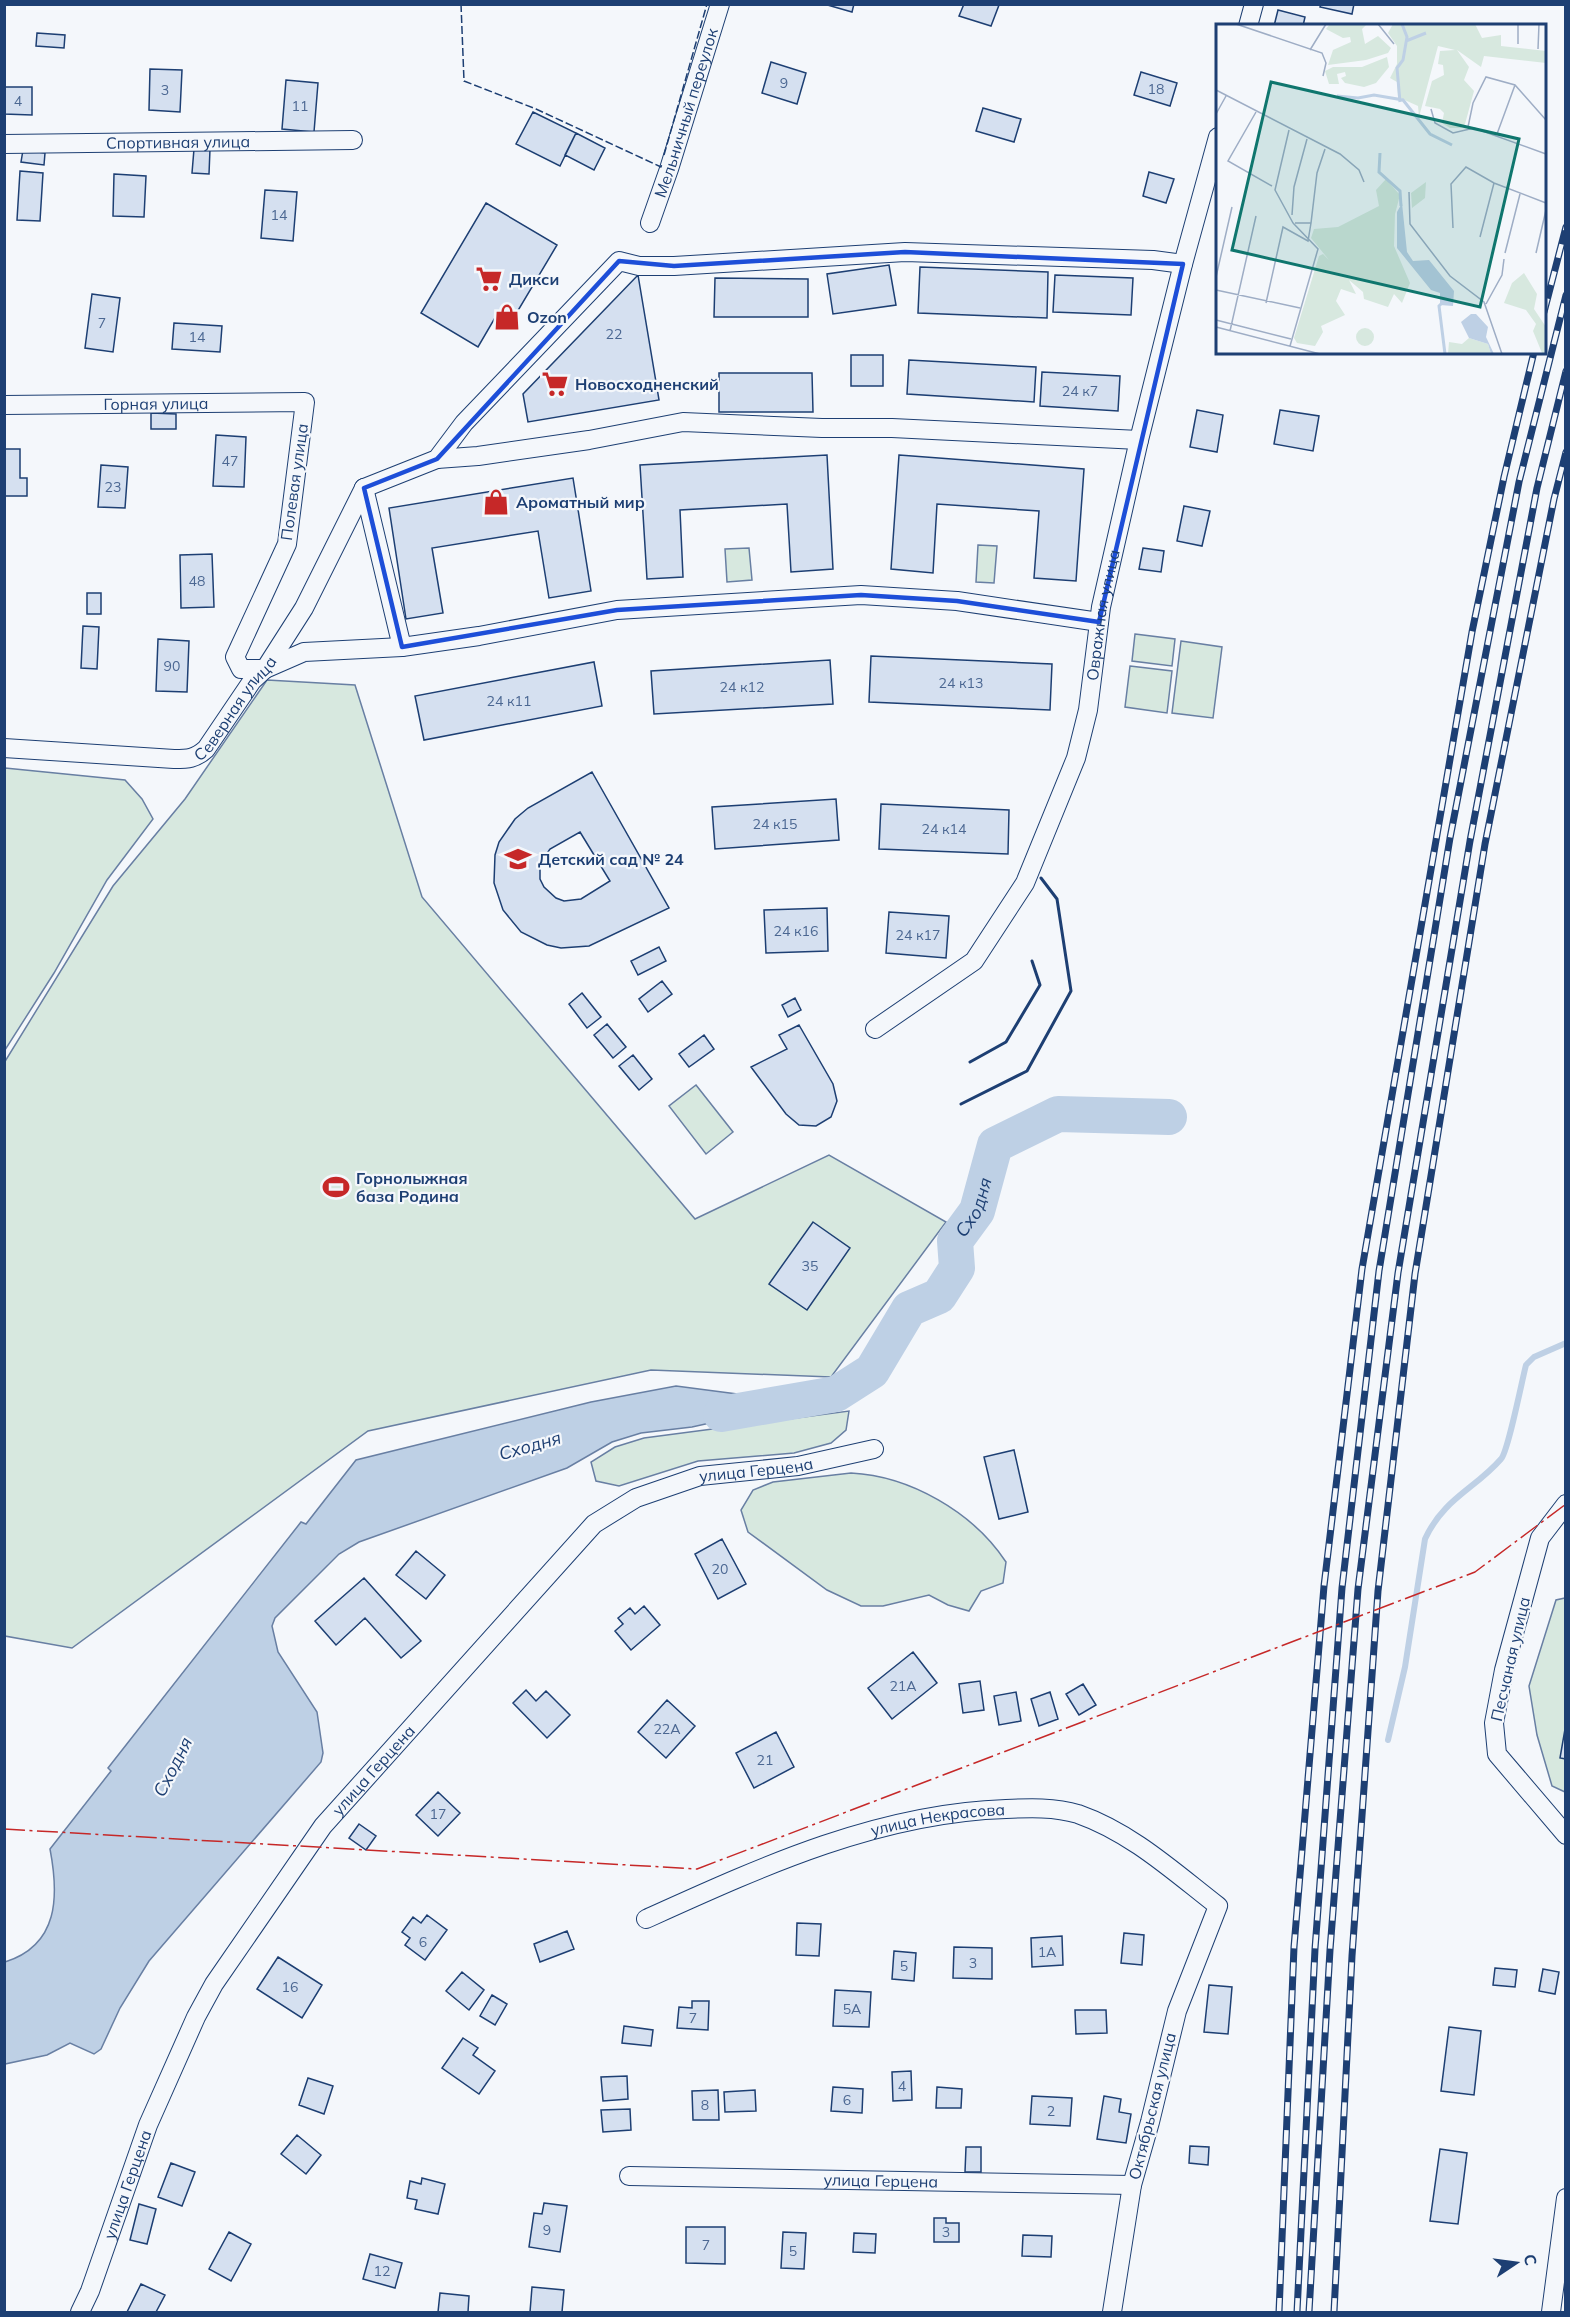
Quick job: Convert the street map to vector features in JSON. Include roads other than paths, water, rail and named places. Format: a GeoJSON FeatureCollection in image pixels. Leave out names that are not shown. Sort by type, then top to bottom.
{"type":"FeatureCollection","features":[{"type":"Feature","properties":{"kind":"street","name":"Мельничный переулок"},"geometry":{"type":"LineString","coordinates":[[650,223],[720,4]]}},
{"type":"Feature","properties":{"kind":"street"},"geometry":{"type":"LineString","coordinates":[[1249,24],[1254,4]]}},
{"type":"Feature","properties":{"kind":"street","name":"Спортивная улица"},"geometry":{"type":"LineString","coordinates":[[4,144],[353,140]]}},
{"type":"Feature","properties":{"kind":"street","name":"Овражная улица"},"geometry":{"type":"LineString","coordinates":[[875,1029],[974,961],[1024,883],[1076,758],[1088,710],[1099,622],[1139,440],[1216,144]]}},
{"type":"Feature","properties":{"kind":"street"},"geometry":{"type":"LineString","coordinates":[[436,459],[464,423],[619,261],[639,266],[674,266],[905,252],[1153,260],[1183,264]]}},
{"type":"Feature","properties":{"kind":"street","name":"Горная улица"},"geometry":{"type":"LineString","coordinates":[[4,405],[305,402]]}},
{"type":"Feature","properties":{"kind":"street","name":"Полевая улица"},"geometry":{"type":"LineString","coordinates":[[265,669],[241,669],[235,657],[287,544],[305,402]]}},
{"type":"Feature","properties":{"kind":"street"},"geometry":{"type":"LineString","coordinates":[[402,647],[364,488],[436,459],[478,456],[590,440],[683,422],[822,428],[892,428],[1139,440]]}},
{"type":"Feature","properties":{"kind":"street","name":"Северная улица"},"geometry":{"type":"LineString","coordinates":[[4,748],[190,759],[206,749],[252,681],[265,669],[304,608],[364,488]]}},
{"type":"Feature","properties":{"kind":"street"},"geometry":{"type":"LineString","coordinates":[[265,669],[304,652],[402,647],[479,636],[618,610],[861,595],[957,601],[1099,622]]}},
{"type":"Feature","properties":{"kind":"street","name":"улица Герцена"},"geometry":{"type":"LineString","coordinates":[[80,2313],[90,2291],[148,2125],[196,2018],[214,1984],[323,1826],[594,1524],[636,1498],[700,1476],[798,1466],[874,1449]]}},
{"type":"Feature","properties":{"kind":"street","name":"Песчаная улица"},"geometry":{"type":"LineString","coordinates":[[1566,1504],[1540,1538],[1504,1670],[1494,1723],[1497,1754],[1566,1835]]}},
{"type":"Feature","properties":{"kind":"street","name":"улица Некрасова"},"geometry":{"type":"LineString","coordinates":[[646,1919],[815,1847],[904,1821],[974,1810],[1038,1808],[1077,1814],[1130,1838],[1218,1906]]}},
{"type":"Feature","properties":{"kind":"street","name":"Октябрьская улица"},"geometry":{"type":"LineString","coordinates":[[1112,2313],[1132,2186],[1177,2011],[1218,1906]]}},
{"type":"Feature","properties":{"kind":"street","name":"улица Герцена"},"geometry":{"type":"LineString","coordinates":[[629,2176],[1132,2186]]}},
{"type":"Feature","properties":{"kind":"street"},"geometry":{"type":"LineString","coordinates":[[1551,2313],[1566,2198]]}},
{"type":"Feature","properties":{"kind":"water"},"geometry":{"type":"Polygon","coordinates":[[[676,1386],[745,1395],[770,1406],[769,1410],[692,1427],[641,1433],[612,1442],[567,1468],[359,1542],[339,1554],[275,1618],[272,1626],[278,1652],[317,1712],[323,1753],[321,1762],[149,1961],[120,2008],[101,2049],[94,2054],[70,2043],[47,2055],[5,2064],[5,1962],[23,1954],[36,1944],[51,1917],[54,1884],[50,1849],[111,1771],[108,1768],[301,1522],[306,1524],[356,1460],[591,1402],[676,1386]]]}},
{"type":"Feature","properties":{"kind":"waterway","name":"Сходня"},"geometry":{"type":"LineString","coordinates":[[721,1414],[836,1394],[872,1371],[909,1309],[939,1296],[957,1268],[955,1241],[977,1211],[995,1145],[1058,1114],[1169,1117]]}},
{"type":"Feature","properties":{"kind":"waterway"},"geometry":{"type":"LineString","coordinates":[[1388,1740],[1405,1667],[1425,1539],[1441,1513],[1491,1469],[1504,1454],[1526,1365],[1534,1357],[1566,1343]]}},
{"type":"Feature","properties":{"kind":"railway"},"geometry":{"type":"LineString","coordinates":[[1546,304],[1566,227]]}},
{"type":"Feature","properties":{"kind":"railway"},"geometry":{"type":"LineString","coordinates":[[1297,2312],[1315,1949],[1342,1588],[1379,1271],[1450,838],[1519,482],[1566,295]]}},
{"type":"Feature","properties":{"kind":"railway"},"geometry":{"type":"LineString","coordinates":[[1279,2312],[1294,1947],[1324,1586],[1362,1269],[1472,632],[1504,477],[1534,354]]}},
{"type":"Feature","properties":{"kind":"railway"},"geometry":{"type":"LineString","coordinates":[[1309,2312],[1330,1950],[1358,1589],[1398,1273],[1470,841],[1537,488],[1566,371]]}},
{"type":"Feature","properties":{"kind":"railway"},"geometry":{"type":"LineString","coordinates":[[1334,2312],[1352,1956],[1378,1591],[1415,1274],[1485,844],[1554,499],[1566,452]]}},
{"type":"Feature","properties":{"kind":"place","name":"Дикси"},"geometry":{"type":"Point","coordinates":[489,279]}},
{"type":"Feature","properties":{"kind":"place","name":"Ozon"},"geometry":{"type":"Point","coordinates":[507,317]}},
{"type":"Feature","properties":{"kind":"place","name":"Новосходненский"},"geometry":{"type":"Point","coordinates":[555,384]}},
{"type":"Feature","properties":{"kind":"place","name":"Ароматный мир"},"geometry":{"type":"Point","coordinates":[496,502]}},
{"type":"Feature","properties":{"kind":"place","name":"Детский сад № 24"},"geometry":{"type":"Point","coordinates":[518,859]}},
{"type":"Feature","properties":{"kind":"place","name":"Горнолыжная база Родина"},"geometry":{"type":"Point","coordinates":[336,1187]}}]}
